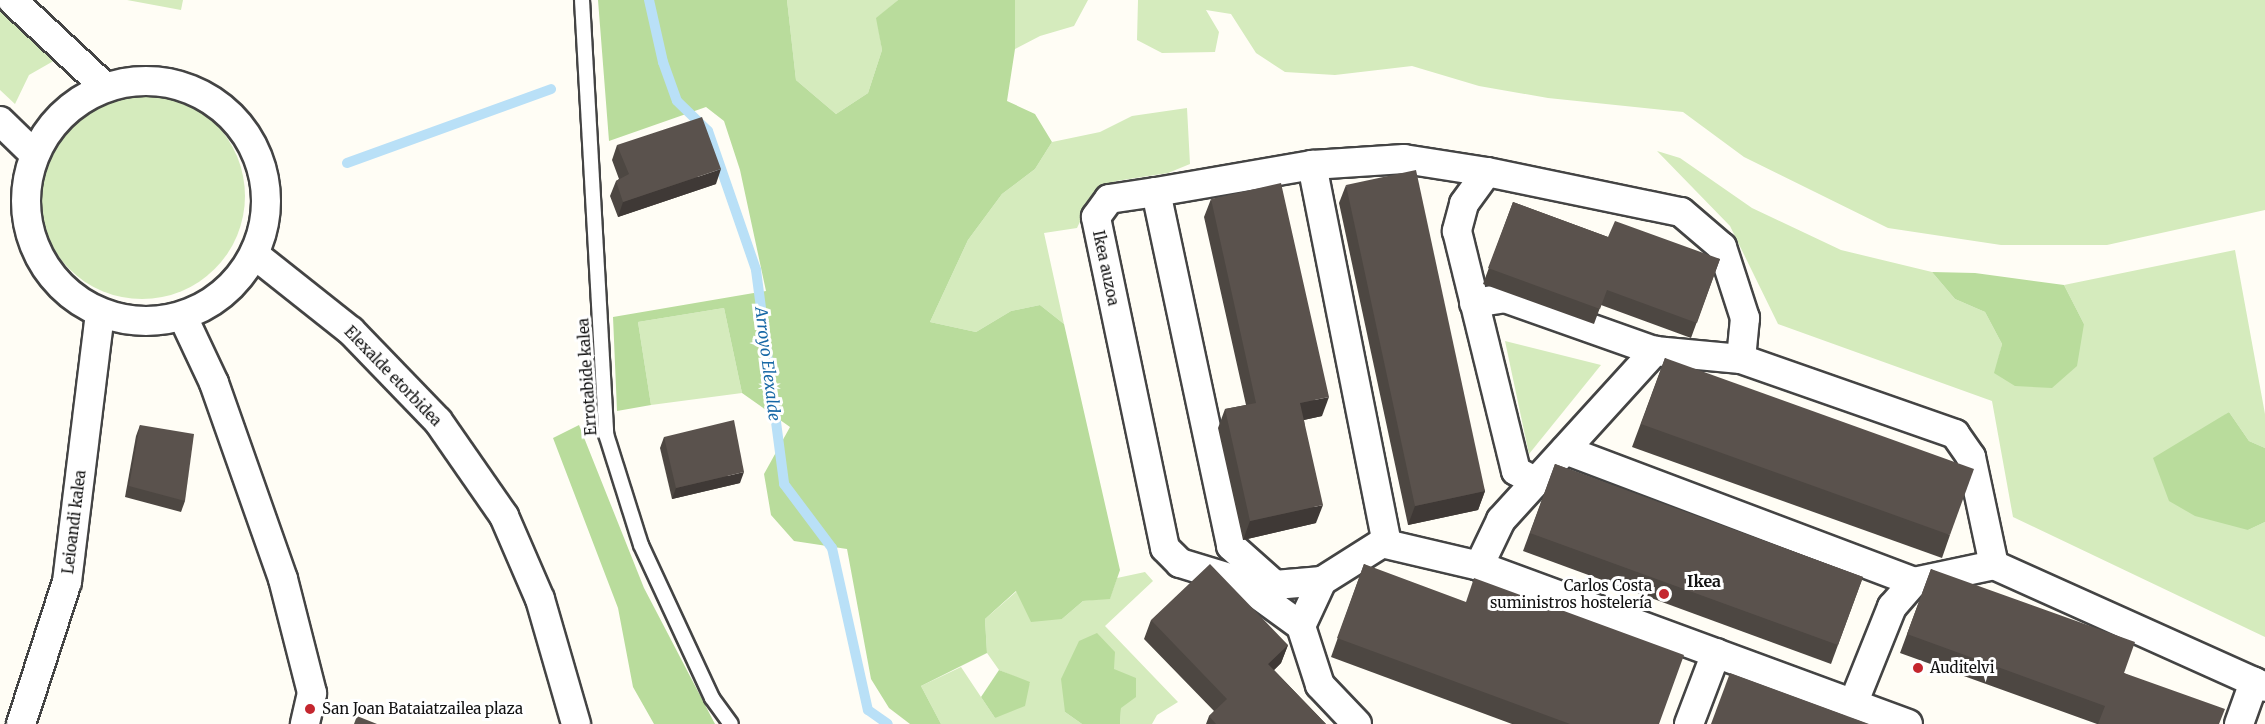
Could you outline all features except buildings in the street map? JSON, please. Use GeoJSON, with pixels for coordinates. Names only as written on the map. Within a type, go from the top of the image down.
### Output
{"type":"FeatureCollection","features":[{"type":"Feature","properties":{"kind":"street"},"geometry":{"type":"LineString","coordinates":[[12,0],[105,87]]}},
{"type":"Feature","properties":{"kind":"street"},"geometry":{"type":"LineString","coordinates":[[145,79],[186,86],[222,105],[249,136],[265,174],[267,216],[255,255],[237,282],[212,303],[183,317],[141,322],[100,313],[68,294],[43,264],[32,238],[25,191],[34,154],[51,126],[75,102],[105,87],[145,79]]}},
{"type":"Feature","properties":{"kind":"street"},"geometry":{"type":"LineString","coordinates":[[0,121],[34,154]]}},
{"type":"Feature","properties":{"kind":"street","name":"Ikea auzoa"},"geometry":{"type":"LineString","coordinates":[[1301,626],[1239,581],[1180,563],[1165,548],[1096,217],[1109,199],[1312,165],[1404,159],[1487,172],[1681,212],[1722,247],[1745,318],[1741,359]]}},
{"type":"Feature","properties":{"kind":"street"},"geometry":{"type":"LineString","coordinates":[[1312,165],[1388,544]]}},
{"type":"Feature","properties":{"kind":"street"},"geometry":{"type":"LineString","coordinates":[[1487,172],[1464,204],[1457,231],[1516,471],[1535,482]]}},
{"type":"Feature","properties":{"kind":"street"},"geometry":{"type":"LineString","coordinates":[[1156,192],[1231,546],[1275,585],[1322,581],[1382,543],[1388,544],[1479,566],[1908,724]]}},
{"type":"Feature","properties":{"kind":"street","name":"Elexalde etorbidea"},"geometry":{"type":"LineString","coordinates":[[255,255],[351,331],[438,422],[504,516],[540,599],[576,724]]}},
{"type":"Feature","properties":{"kind":"street"},"geometry":{"type":"LineString","coordinates":[[1474,303],[1505,298],[1655,351],[1741,359],[1955,435],[1971,457],[1994,565]]}},
{"type":"Feature","properties":{"kind":"street","name":"Leioandi kalea"},"geometry":{"type":"LineString","coordinates":[[21,724],[67,582],[100,313]]}},
{"type":"Feature","properties":{"kind":"street"},"geometry":{"type":"LineString","coordinates":[[183,317],[214,383],[283,579],[312,693],[305,724]]}},
{"type":"Feature","properties":{"kind":"street"},"geometry":{"type":"LineString","coordinates":[[1479,566],[1501,520],[1655,351]]}},
{"type":"Feature","properties":{"kind":"street"},"geometry":{"type":"LineString","coordinates":[[1565,450],[1914,582],[1994,565],[2259,685],[2239,724]]}},
{"type":"Feature","properties":{"kind":"street"},"geometry":{"type":"LineString","coordinates":[[1322,581],[1301,626],[1320,685],[1357,724]]}},
{"type":"Feature","properties":{"kind":"street"},"geometry":{"type":"LineString","coordinates":[[1853,704],[1892,607],[1914,582]]}},
{"type":"Feature","properties":{"kind":"street"},"geometry":{"type":"LineString","coordinates":[[1689,724],[1716,653]]}},
{"type":"Feature","properties":{"kind":"lane","name":"Errotabide kalea"},"geometry":{"type":"LineString","coordinates":[[582,0],[606,434],[640,545],[712,698],[731,724]]}},
{"type":"Feature","properties":{"kind":"green space"},"geometry":{"type":"Polygon","coordinates":[[[0,0],[57,59],[29,75],[15,104],[0,90],[0,0]]]}},
{"type":"Feature","properties":{"kind":"green space"},"geometry":{"type":"Polygon","coordinates":[[[127,0],[183,0],[181,10],[127,0]]]}},
{"type":"Feature","properties":{"kind":"green space"},"geometry":{"type":"Polygon","coordinates":[[[598,0],[787,0],[796,80],[836,114],[868,93],[882,50],[876,18],[898,0],[1015,0],[1015,49],[1007,101],[1035,114],[1052,142],[1035,169],[1002,194],[968,240],[930,322],[976,332],[1011,311],[1040,305],[1064,324],[1120,570],[1110,599],[1083,601],[1062,619],[1031,622],[1016,591],[985,619],[987,653],[921,686],[941,724],[910,724],[889,708],[871,679],[847,549],[794,541],[771,515],[764,474],[790,427],[742,393],[724,308],[638,322],[651,405],[617,411],[613,317],[766,291],[740,170],[724,121],[706,107],[609,141],[598,0]]]}},
{"type":"Feature","properties":{"kind":"green space"},"geometry":{"type":"Polygon","coordinates":[[[787,0],[898,0],[877,18],[882,50],[868,93],[836,114],[796,80],[787,0]]]}},
{"type":"Feature","properties":{"kind":"green space"},"geometry":{"type":"Polygon","coordinates":[[[1015,0],[1088,0],[1074,26],[1040,36],[1015,49],[1015,0]]]}},
{"type":"Feature","properties":{"kind":"green space"},"geometry":{"type":"Polygon","coordinates":[[[1138,0],[2265,0],[2265,210],[2107,245],[2001,245],[1888,228],[1744,157],[1683,112],[1548,98],[1479,86],[1412,66],[1335,75],[1285,72],[1256,53],[1231,14],[1206,10],[1219,32],[1215,52],[1162,53],[1137,40],[1138,0]]]}},
{"type":"Feature","properties":{"kind":"green space"},"geometry":{"type":"Polygon","coordinates":[[[132,93],[152,93],[172,97],[191,105],[215,123],[233,147],[241,166],[245,196],[241,226],[233,245],[215,269],[191,287],[172,295],[152,299],[132,299],[112,295],[93,287],[77,276],[62,261],[51,245],[43,226],[39,206],[39,186],[43,166],[51,147],[62,131],[77,116],[93,105],[112,97],[132,93]]]}},
{"type":"Feature","properties":{"kind":"green space"},"geometry":{"type":"Polygon","coordinates":[[[1187,108],[1190,164],[1168,173],[1116,181],[1093,194],[1077,228],[1044,233],[1064,324],[1040,305],[1011,311],[976,332],[930,322],[968,240],[1002,194],[1035,169],[1052,142],[1100,132],[1132,116],[1187,108]]]}},
{"type":"Feature","properties":{"kind":"green space"},"geometry":{"type":"Polygon","coordinates":[[[1657,151],[1680,158],[1752,208],[1841,250],[1932,272],[1955,299],[1985,312],[2002,344],[1995,373],[2084,324],[2064,285],[2235,250],[2265,414],[2265,448],[2249,441],[2229,412],[2199,433],[2248,530],[2265,522],[2265,637],[2013,517],[1992,401],[1778,324],[1730,226],[1657,151]]]}},
{"type":"Feature","properties":{"kind":"green space"},"geometry":{"type":"Polygon","coordinates":[[[1932,272],[1975,273],[2064,285],[2084,324],[2077,366],[2052,388],[2015,386],[1994,373],[2002,344],[1985,312],[1955,299],[1932,272]]]}},
{"type":"Feature","properties":{"kind":"green space"},"geometry":{"type":"Polygon","coordinates":[[[724,308],[742,393],[651,405],[638,322],[724,308]]]}},
{"type":"Feature","properties":{"kind":"green space"},"geometry":{"type":"Polygon","coordinates":[[[1505,341],[1601,365],[1529,454],[1505,341]]]}},
{"type":"Feature","properties":{"kind":"green space"},"geometry":{"type":"Polygon","coordinates":[[[2229,412],[2249,441],[2265,448],[2265,522],[2248,530],[2195,516],[2169,501],[2153,458],[2229,412]]]}},
{"type":"Feature","properties":{"kind":"green space"},"geometry":{"type":"Polygon","coordinates":[[[579,425],[644,588],[715,724],[654,724],[633,687],[618,608],[553,438],[579,425]]]}},
{"type":"Feature","properties":{"kind":"green space"},"geometry":{"type":"Polygon","coordinates":[[[1145,572],[1153,581],[1105,626],[1178,702],[1157,715],[1152,724],[1120,724],[1121,708],[1065,712],[1082,724],[941,724],[921,686],[961,667],[995,718],[1030,683],[999,670],[987,653],[985,619],[1017,591],[1062,619],[1083,601],[1110,598],[1117,578],[1145,572]]]}},
{"type":"Feature","properties":{"kind":"green space"},"geometry":{"type":"Polygon","coordinates":[[[1097,633],[1115,652],[1114,669],[1136,678],[1136,697],[1121,708],[1120,724],[1082,724],[1065,712],[1061,679],[1079,641],[1097,633]]]}},
{"type":"Feature","properties":{"kind":"green space"},"geometry":{"type":"Polygon","coordinates":[[[999,670],[1030,682],[1025,706],[995,718],[981,697],[999,670]]]}},
{"type":"Feature","properties":{"kind":"waterway","name":"Arroyo Elexalde"},"geometry":{"type":"LineString","coordinates":[[649,0],[663,62],[677,101],[708,131],[756,270],[784,484],[832,548],[868,710],[888,724]]}},
{"type":"Feature","properties":{"kind":"waterway"},"geometry":{"type":"LineString","coordinates":[[347,163],[551,89]]}},
{"type":"Feature","properties":{"kind":"place","name":"Carlos Costa suministros hostelería"},"geometry":{"type":"Point","coordinates":[1664,594]}},
{"type":"Feature","properties":{"kind":"place","name":"Auditelvi"},"geometry":{"type":"Point","coordinates":[1918,668]}},
{"type":"Feature","properties":{"kind":"place","name":"San Joan Bataiatzailea plaza"},"geometry":{"type":"Point","coordinates":[310,709]}},
{"type":"Feature","properties":{"kind":"district","name":"Ikea"},"geometry":{"type":"Point","coordinates":[1704,581]}}]}
